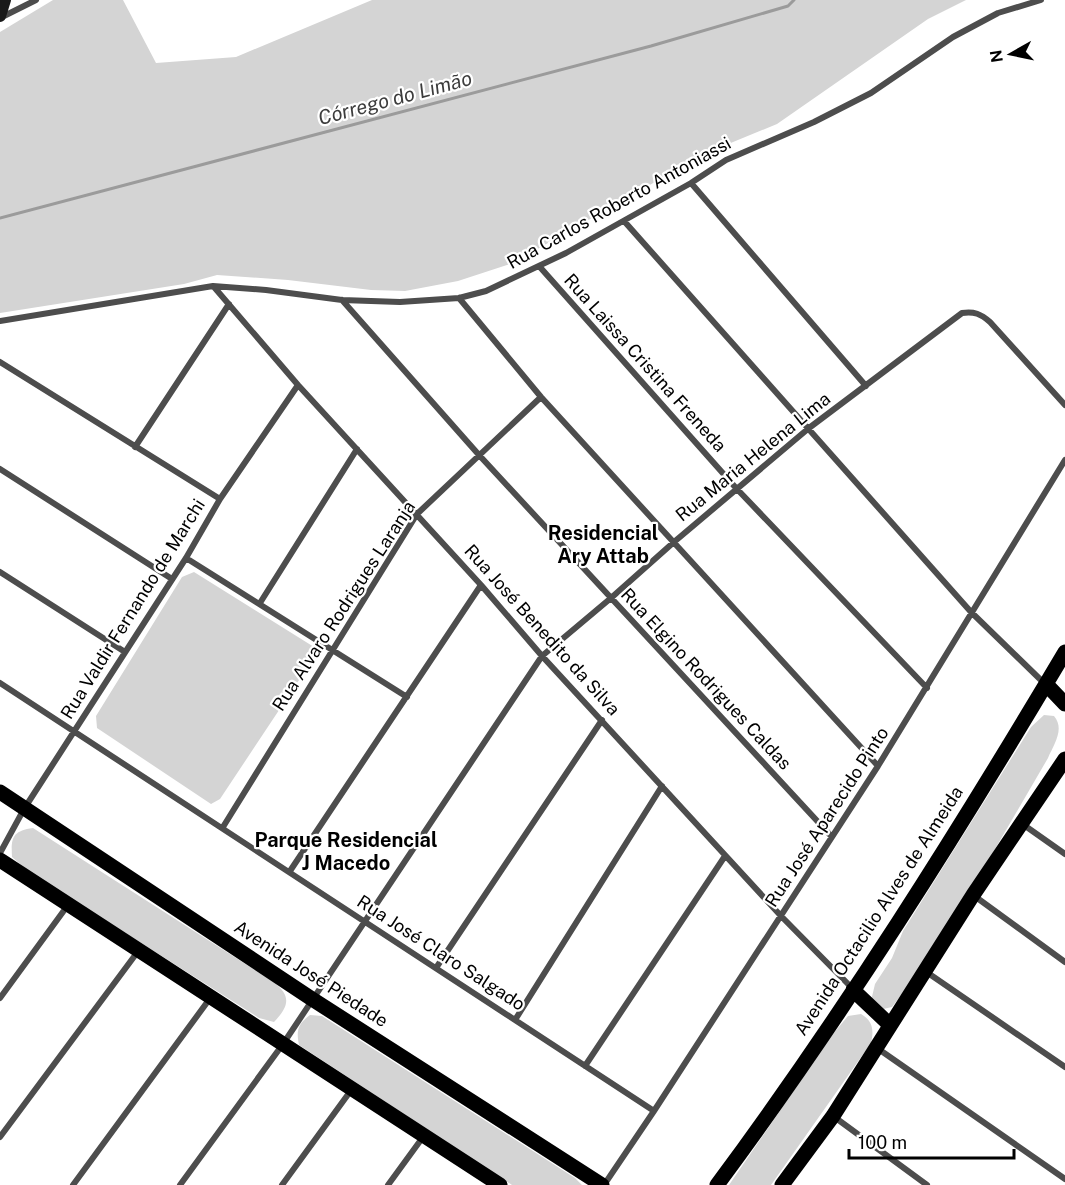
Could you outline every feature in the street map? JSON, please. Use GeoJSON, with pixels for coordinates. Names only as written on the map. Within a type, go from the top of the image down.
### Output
{"type":"FeatureCollection","features":[{"type":"Feature","properties":{"kind":"main road","name":"Avenida Octacilio Alves de Almeida"},"geometry":{"type":"LineString","coordinates":[[717,1185],[853,990],[958,827],[1065,652]]}},
{"type":"Feature","properties":{"kind":"main road"},"geometry":{"type":"LineString","coordinates":[[1046,684],[1065,704]]}},
{"type":"Feature","properties":{"kind":"main road"},"geometry":{"type":"LineString","coordinates":[[782,1185],[832,1116],[973,895],[1065,759]]}},
{"type":"Feature","properties":{"kind":"main road","name":"Avenida José Piedade"},"geometry":{"type":"LineString","coordinates":[[0,792],[312,999],[603,1185]]}},
{"type":"Feature","properties":{"kind":"main road"},"geometry":{"type":"LineString","coordinates":[[0,860],[498,1184]]}},
{"type":"Feature","properties":{"kind":"main road"},"geometry":{"type":"LineString","coordinates":[[853,990],[890,1024]]}},
{"type":"Feature","properties":{"kind":"street"},"geometry":{"type":"LineString","coordinates":[[0,16],[5,0]]}},
{"type":"Feature","properties":{"kind":"street","name":"Rua Carlos Roberto Antoniassi"},"geometry":{"type":"LineString","coordinates":[[0,321],[213,286],[342,300],[400,303],[459,298],[486,291],[566,253],[691,183],[726,160],[814,122],[871,93],[954,37],[998,13],[1041,0]]}},
{"type":"Feature","properties":{"kind":"street"},"geometry":{"type":"LineString","coordinates":[[0,16],[32,1]]}},
{"type":"Feature","properties":{"kind":"street"},"geometry":{"type":"LineString","coordinates":[[691,183],[866,386]]}},
{"type":"Feature","properties":{"kind":"street"},"geometry":{"type":"LineString","coordinates":[[624,221],[971,612],[1046,684]]}},
{"type":"Feature","properties":{"kind":"street","name":"Rua Laissa Cristina Freneda"},"geometry":{"type":"LineString","coordinates":[[539,266],[736,488],[927,688]]}},
{"type":"Feature","properties":{"kind":"street","name":"Rua José Benedito da Silva"},"geometry":{"type":"LineString","coordinates":[[213,286],[542,656],[725,856],[853,990]]}},
{"type":"Feature","properties":{"kind":"street"},"geometry":{"type":"LineString","coordinates":[[459,298],[541,397],[878,766]]}},
{"type":"Feature","properties":{"kind":"street","name":"Rua Elgino Rodrigues Caldas"},"geometry":{"type":"LineString","coordinates":[[342,300],[479,455],[832,837]]}},
{"type":"Feature","properties":{"kind":"street"},"geometry":{"type":"LineString","coordinates":[[135,447],[229,304]]}},
{"type":"Feature","properties":{"kind":"street","name":"Rua Maria Helena Lima"},"geometry":{"type":"LineString","coordinates":[[180,1185],[283,1044],[542,656],[809,428],[962,313],[971,312],[982,315],[990,322],[1065,405]]}},
{"type":"Feature","properties":{"kind":"street"},"geometry":{"type":"LineString","coordinates":[[0,362],[220,499]]}},
{"type":"Feature","properties":{"kind":"street","name":"Rua Valdir Fernando de Marchi"},"geometry":{"type":"LineString","coordinates":[[0,853],[24,808],[186,558],[220,499],[298,384]]}},
{"type":"Feature","properties":{"kind":"street","name":"Rua Alvaro Rodrigues Laranja"},"geometry":{"type":"LineString","coordinates":[[223,827],[417,514],[541,397]]}},
{"type":"Feature","properties":{"kind":"street"},"geometry":{"type":"LineString","coordinates":[[260,603],[357,449]]}},
{"type":"Feature","properties":{"kind":"street","name":"Rua José Aparecido Pinto"},"geometry":{"type":"LineString","coordinates":[[603,1185],[654,1111],[878,766],[1065,460]]}},
{"type":"Feature","properties":{"kind":"street"},"geometry":{"type":"LineString","coordinates":[[0,469],[172,579]]}},
{"type":"Feature","properties":{"kind":"street"},"geometry":{"type":"LineString","coordinates":[[186,558],[406,696]]}},
{"type":"Feature","properties":{"kind":"street"},"geometry":{"type":"LineString","coordinates":[[0,573],[125,652]]}},
{"type":"Feature","properties":{"kind":"street"},"geometry":{"type":"LineString","coordinates":[[290,872],[481,585]]}},
{"type":"Feature","properties":{"kind":"street","name":"Rua José Claro Salgado"},"geometry":{"type":"LineString","coordinates":[[0,683],[654,1111]]}},
{"type":"Feature","properties":{"kind":"street"},"geometry":{"type":"LineString","coordinates":[[436,968],[602,720]]}},
{"type":"Feature","properties":{"kind":"street"},"geometry":{"type":"LineString","coordinates":[[515,1020],[662,786]]}},
{"type":"Feature","properties":{"kind":"street"},"geometry":{"type":"LineString","coordinates":[[1020,823],[1065,854]]}},
{"type":"Feature","properties":{"kind":"street"},"geometry":{"type":"LineString","coordinates":[[585,1066],[725,856]]}},
{"type":"Feature","properties":{"kind":"street"},"geometry":{"type":"LineString","coordinates":[[973,895],[1065,962]]}},
{"type":"Feature","properties":{"kind":"street"},"geometry":{"type":"LineString","coordinates":[[0,998],[68,905]]}},
{"type":"Feature","properties":{"kind":"street"},"geometry":{"type":"LineString","coordinates":[[0,1137],[139,950]]}},
{"type":"Feature","properties":{"kind":"street"},"geometry":{"type":"LineString","coordinates":[[925,970],[1065,1067]]}},
{"type":"Feature","properties":{"kind":"street"},"geometry":{"type":"LineString","coordinates":[[73,1185],[211,997]]}},
{"type":"Feature","properties":{"kind":"street"},"geometry":{"type":"LineString","coordinates":[[877,1048],[1065,1179]]}},
{"type":"Feature","properties":{"kind":"street"},"geometry":{"type":"LineString","coordinates":[[282,1185],[352,1089]]}},
{"type":"Feature","properties":{"kind":"street"},"geometry":{"type":"LineString","coordinates":[[832,1116],[927,1185]]}},
{"type":"Feature","properties":{"kind":"street"},"geometry":{"type":"LineString","coordinates":[[388,1185],[424,1136]]}},
{"type":"Feature","properties":{"kind":"shaded area"},"geometry":{"type":"Polygon","coordinates":[[[53,0],[123,0],[156,63],[236,57],[372,0],[966,0],[928,19],[777,124],[704,154],[513,263],[458,281],[405,291],[371,290],[288,280],[217,275],[184,284],[0,313],[0,32],[53,0]]]}},
{"type":"Feature","properties":{"kind":"shaded area"},"geometry":{"type":"Polygon","coordinates":[[[194,572],[314,647],[315,656],[220,799],[211,804],[97,728],[96,716],[182,577],[194,572]]]}},
{"type":"Feature","properties":{"kind":"shaded area"},"geometry":{"type":"Polygon","coordinates":[[[1044,715],[1054,716],[1059,726],[1048,758],[960,909],[892,1007],[879,1010],[871,1001],[875,984],[892,958],[903,931],[1031,727],[1044,715]]]}},
{"type":"Feature","properties":{"kind":"shaded area"},"geometry":{"type":"Polygon","coordinates":[[[33,828],[275,983],[286,998],[285,1007],[279,1017],[274,1022],[259,1018],[28,871],[12,857],[12,845],[17,833],[33,828]]]}},
{"type":"Feature","properties":{"kind":"shaded area"},"geometry":{"type":"Polygon","coordinates":[[[861,1014],[872,1026],[871,1043],[771,1185],[729,1185],[832,1035],[848,1016],[861,1014]]]}},
{"type":"Feature","properties":{"kind":"shaded area"},"geometry":{"type":"Polygon","coordinates":[[[310,1015],[322,1016],[575,1178],[582,1185],[512,1185],[299,1045],[299,1028],[310,1015]]]}},
{"type":"Feature","properties":{"kind":"waterway","name":"Córrego do Limão"},"geometry":{"type":"LineString","coordinates":[[0,218],[651,46],[788,6],[794,0]]}},
{"type":"Feature","properties":{"kind":"district","name":"Residencial Ary Attab"},"geometry":{"type":"Point","coordinates":[603,544]}},
{"type":"Feature","properties":{"kind":"district","name":"Parque Residencial J Macedo"},"geometry":{"type":"Point","coordinates":[346,852]}}]}
